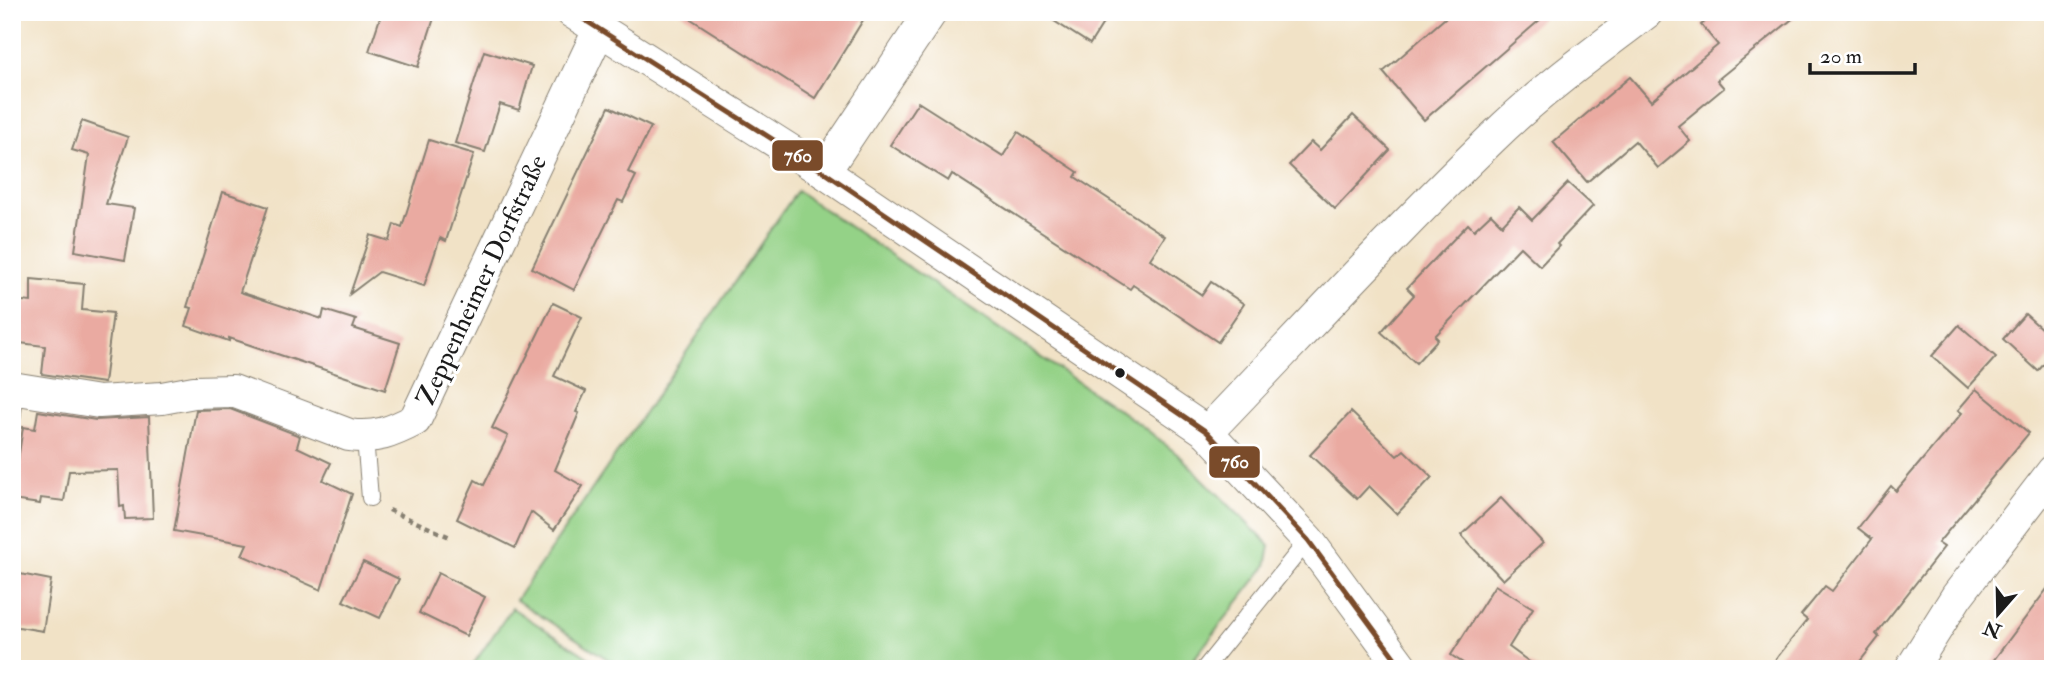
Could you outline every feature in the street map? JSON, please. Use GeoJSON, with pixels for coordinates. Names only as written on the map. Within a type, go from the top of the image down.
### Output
{"type":"FeatureCollection","features":[{"type":"Feature","properties":{"kind":"street"},"geometry":{"type":"LineString","coordinates":[[572,12],[824,172],[1207,432],[1308,540],[1403,669]]}},
{"type":"Feature","properties":{"kind":"street"},"geometry":{"type":"LineString","coordinates":[[824,172],[931,12]]}},
{"type":"Feature","properties":{"kind":"street"},"geometry":{"type":"LineString","coordinates":[[1207,432],[1405,226],[1506,126],[1647,12]]}},
{"type":"Feature","properties":{"kind":"street","name":"Zeppenheimer Dorfstraße"},"geometry":{"type":"LineString","coordinates":[[365,438],[391,432],[415,419],[599,30]]}},
{"type":"Feature","properties":{"kind":"street"},"geometry":{"type":"LineString","coordinates":[[14,389],[99,402],[162,398],[194,392],[233,391],[349,435],[365,438]]}},
{"type":"Feature","properties":{"kind":"street"},"geometry":{"type":"LineString","coordinates":[[1911,669],[1956,596],[2053,471]]}},
{"type":"Feature","properties":{"kind":"lane"},"geometry":{"type":"LineString","coordinates":[[12,420],[14,389]]}},
{"type":"Feature","properties":{"kind":"lane"},"geometry":{"type":"LineString","coordinates":[[365,438],[370,498]]}},
{"type":"Feature","properties":{"kind":"lane"},"geometry":{"type":"LineString","coordinates":[[1204,669],[1308,540]]}},
{"type":"Feature","properties":{"kind":"path"},"geometry":{"type":"LineString","coordinates":[[370,498],[377,504],[452,538]]}},
{"type":"Feature","properties":{"kind":"green space"},"geometry":{"type":"Polygon","coordinates":[[[797,191],[1141,425],[1182,458],[1270,546],[1266,566],[1186,669],[623,669],[516,600],[797,191]]]}},
{"type":"Feature","properties":{"kind":"green space"},"geometry":{"type":"Polygon","coordinates":[[[512,608],[606,669],[470,669],[512,608]]]}},
{"type":"Feature","properties":{"kind":"building"},"geometry":{"type":"Polygon","coordinates":[[[382,12],[436,12],[418,67],[369,51],[382,12]]]}},
{"type":"Feature","properties":{"kind":"building"},"geometry":{"type":"Polygon","coordinates":[[[680,12],[868,12],[815,98],[680,12]]]}},
{"type":"Feature","properties":{"kind":"building"},"geometry":{"type":"Polygon","coordinates":[[[1040,12],[1110,12],[1090,44],[1040,12]]]}},
{"type":"Feature","properties":{"kind":"building"},"geometry":{"type":"Polygon","coordinates":[[[1452,12],[1549,12],[1424,120],[1383,72],[1452,12]]]}},
{"type":"Feature","properties":{"kind":"building"},"geometry":{"type":"Polygon","coordinates":[[[1717,12],[1801,12],[1717,80],[1724,88],[1678,126],[1690,141],[1658,168],[1635,141],[1587,182],[1553,142],[1630,77],[1651,101],[1718,45],[1701,25],[1717,12]]]}},
{"type":"Feature","properties":{"kind":"building"},"geometry":{"type":"Polygon","coordinates":[[[484,51],[532,66],[519,110],[500,104],[485,152],[455,143],[484,51]]]}},
{"type":"Feature","properties":{"kind":"building"},"geometry":{"type":"Polygon","coordinates":[[[918,102],[1003,156],[1018,132],[1078,172],[1075,177],[1165,236],[1150,259],[1202,295],[1211,282],[1244,304],[1218,342],[1133,285],[1130,289],[952,174],[948,181],[890,145],[918,102]]]}},
{"type":"Feature","properties":{"kind":"building"},"geometry":{"type":"Polygon","coordinates":[[[609,107],[651,127],[628,172],[636,176],[623,202],[618,200],[574,290],[532,268],[609,107]]]}},
{"type":"Feature","properties":{"kind":"building"},"geometry":{"type":"Polygon","coordinates":[[[1353,115],[1390,150],[1335,209],[1289,165],[1311,142],[1320,150],[1353,115]]]}},
{"type":"Feature","properties":{"kind":"building"},"geometry":{"type":"Polygon","coordinates":[[[82,121],[128,137],[106,204],[134,208],[125,260],[75,251],[89,155],[72,150],[82,121]]]}},
{"type":"Feature","properties":{"kind":"building"},"geometry":{"type":"Polygon","coordinates":[[[429,140],[474,154],[446,241],[440,238],[424,286],[379,272],[350,294],[370,235],[389,241],[394,224],[402,227],[429,140]]]}},
{"type":"Feature","properties":{"kind":"building"},"geometry":{"type":"Polygon","coordinates":[[[1568,183],[1593,206],[1540,266],[1520,247],[1435,336],[1438,339],[1416,363],[1381,332],[1414,295],[1407,288],[1468,224],[1474,230],[1491,214],[1502,225],[1519,207],[1532,220],[1568,183]]]}},
{"type":"Feature","properties":{"kind":"building"},"geometry":{"type":"Polygon","coordinates":[[[223,192],[268,207],[240,292],[322,319],[324,310],[356,320],[353,328],[400,343],[385,390],[186,326],[192,308],[187,307],[223,192]]]}},
{"type":"Feature","properties":{"kind":"building"},"geometry":{"type":"Polygon","coordinates":[[[31,279],[84,284],[82,310],[113,313],[104,383],[42,374],[45,346],[12,342],[12,300],[31,302],[31,279]]]}},
{"type":"Feature","properties":{"kind":"building"},"geometry":{"type":"Polygon","coordinates":[[[553,303],[582,317],[554,376],[586,391],[555,470],[583,486],[554,530],[531,512],[515,548],[457,519],[475,480],[484,485],[508,436],[492,428],[553,303]]]}},
{"type":"Feature","properties":{"kind":"building"},"geometry":{"type":"Polygon","coordinates":[[[2025,314],[2053,339],[2053,354],[2038,371],[2003,339],[2025,314]]]}},
{"type":"Feature","properties":{"kind":"building"},"geometry":{"type":"Polygon","coordinates":[[[1959,325],[1996,357],[1968,388],[1932,356],[1959,325]]]}},
{"type":"Feature","properties":{"kind":"building"},"geometry":{"type":"Polygon","coordinates":[[[1976,389],[2029,433],[1938,543],[1944,547],[1876,634],[1879,637],[1854,669],[1768,669],[1807,620],[1801,615],[1825,586],[1832,591],[1872,539],[1858,528],[1891,486],[1896,491],[1962,413],[1958,410],[1976,389]]]}},
{"type":"Feature","properties":{"kind":"building"},"geometry":{"type":"Polygon","coordinates":[[[230,409],[300,436],[297,447],[331,463],[323,480],[352,494],[321,590],[242,555],[247,544],[174,531],[196,410],[230,409]]]}},
{"type":"Feature","properties":{"kind":"building"},"geometry":{"type":"Polygon","coordinates":[[[38,411],[96,420],[149,417],[153,518],[125,519],[124,506],[120,507],[118,470],[69,471],[64,501],[41,498],[40,504],[12,500],[23,427],[35,429],[38,411]]]}},
{"type":"Feature","properties":{"kind":"building"},"geometry":{"type":"Polygon","coordinates":[[[1351,412],[1397,456],[1404,450],[1432,477],[1397,514],[1369,486],[1357,499],[1310,455],[1351,412]]]}},
{"type":"Feature","properties":{"kind":"building"},"geometry":{"type":"Polygon","coordinates":[[[1501,498],[1543,543],[1503,580],[1461,535],[1501,498]]]}},
{"type":"Feature","properties":{"kind":"building"},"geometry":{"type":"Polygon","coordinates":[[[363,562],[399,579],[380,618],[343,601],[363,562]]]}},
{"type":"Feature","properties":{"kind":"building"},"geometry":{"type":"Polygon","coordinates":[[[438,573],[485,597],[466,636],[419,613],[438,573]]]}},
{"type":"Feature","properties":{"kind":"building"},"geometry":{"type":"Polygon","coordinates":[[[20,574],[51,580],[43,631],[12,626],[12,584],[18,585],[20,574]]]}},
{"type":"Feature","properties":{"kind":"building"},"geometry":{"type":"Polygon","coordinates":[[[2053,581],[2053,669],[1987,669],[2053,581]]]}},
{"type":"Feature","properties":{"kind":"building"},"geometry":{"type":"Polygon","coordinates":[[[1495,585],[1533,608],[1509,647],[1539,669],[1472,669],[1451,655],[1495,585]]]}},
{"type":"Feature","properties":{"kind":"transit line","name":"760"},"geometry":{"type":"LineString","coordinates":[[572,12],[824,172],[1207,432],[1308,540],[1403,669]]}}]}
